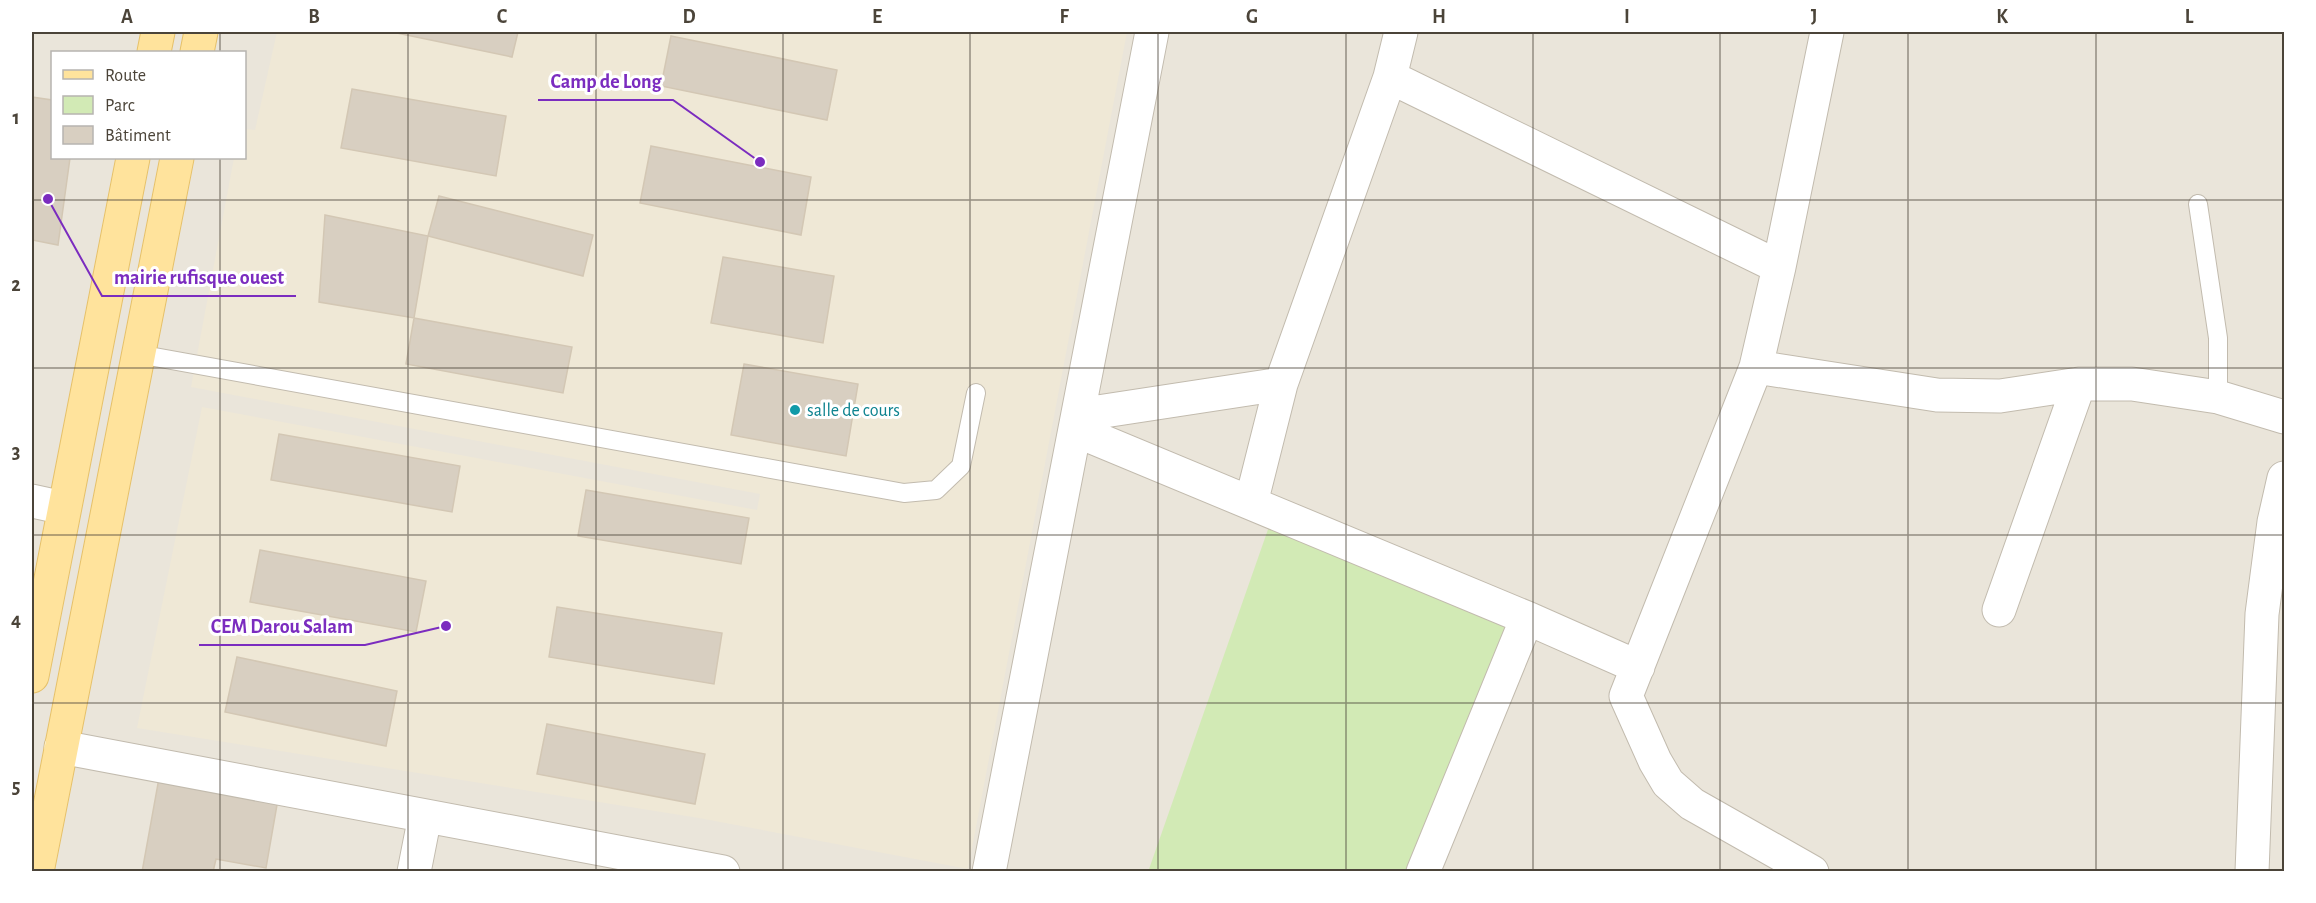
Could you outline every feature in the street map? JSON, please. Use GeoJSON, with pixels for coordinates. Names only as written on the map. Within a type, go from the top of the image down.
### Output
{"type":"FeatureCollection","features":[{"type":"Feature","properties":{"kind":"main road"},"geometry":{"type":"LineString","coordinates":[[154,51],[158,32]]}},
{"type":"Feature","properties":{"kind":"main road"},"geometry":{"type":"LineString","coordinates":[[197,51],[201,32]]}},
{"type":"Feature","properties":{"kind":"main road"},"geometry":{"type":"LineString","coordinates":[[32,676],[133,159]]}},
{"type":"Feature","properties":{"kind":"main road"},"geometry":{"type":"LineString","coordinates":[[37,872],[177,159]]}},
{"type":"Feature","properties":{"kind":"street"},"geometry":{"type":"LineString","coordinates":[[989,872],[1152,32]]}},
{"type":"Feature","properties":{"kind":"street"},"geometry":{"type":"LineString","coordinates":[[1251,503],[1281,384],[1390,77],[1401,32]]}},
{"type":"Feature","properties":{"kind":"street"},"geometry":{"type":"LineString","coordinates":[[1812,872],[1692,804],[1668,783],[1655,761],[1626,696],[1756,367],[1827,32]]}},
{"type":"Feature","properties":{"kind":"street"},"geometry":{"type":"LineString","coordinates":[[1390,77],[1779,267]]}},
{"type":"Feature","properties":{"kind":"street"},"geometry":{"type":"LineString","coordinates":[[1756,367],[1937,395],[2000,396],[2079,384],[2132,384],[2218,398],[2284,417]]}},
{"type":"Feature","properties":{"kind":"street"},"geometry":{"type":"LineString","coordinates":[[1077,423],[1281,384]]}},
{"type":"Feature","properties":{"kind":"street"},"geometry":{"type":"LineString","coordinates":[[1999,610],[2079,384]]}},
{"type":"Feature","properties":{"kind":"street"},"geometry":{"type":"LineString","coordinates":[[1077,423],[1251,503],[1527,618],[1638,667]]}},
{"type":"Feature","properties":{"kind":"street"},"geometry":{"type":"LineString","coordinates":[[2252,872],[2273,618],[2274,522],[2284,478]]}},
{"type":"Feature","properties":{"kind":"street"},"geometry":{"type":"LineString","coordinates":[[32,501],[64,508]]}},
{"type":"Feature","properties":{"kind":"street"},"geometry":{"type":"LineString","coordinates":[[1423,872],[1527,618]]}},
{"type":"Feature","properties":{"kind":"street"},"geometry":{"type":"LineString","coordinates":[[62,747],[723,872]]}},
{"type":"Feature","properties":{"kind":"street"},"geometry":{"type":"LineString","coordinates":[[414,872],[425,816]]}},
{"type":"Feature","properties":{"kind":"lane"},"geometry":{"type":"LineString","coordinates":[[2198,204],[2218,338],[2218,398]]}},
{"type":"Feature","properties":{"kind":"lane"},"geometry":{"type":"LineString","coordinates":[[138,354],[904,493],[936,490],[962,466],[976,393]]}},
{"type":"Feature","properties":{"kind":"shaded area"},"geometry":{"type":"Polygon","coordinates":[[[32,32],[2284,32],[2284,871],[32,871],[32,32]]]}},
{"type":"Feature","properties":{"kind":"shaded area"},"geometry":{"type":"Polygon","coordinates":[[[277,32],[1127,32],[968,869],[699,818],[137,728],[202,407],[757,510],[760,494],[191,387],[234,159],[246,159],[246,129],[255,130],[277,32]]]}},
{"type":"Feature","properties":{"kind":"green space"},"geometry":{"type":"Polygon","coordinates":[[[1272,518],[1525,622],[1427,871],[1148,872],[1272,518]]]}},
{"type":"Feature","properties":{"kind":"building"},"geometry":{"type":"Polygon","coordinates":[[[392,32],[518,32],[512,57],[392,32]]]}},
{"type":"Feature","properties":{"kind":"building"},"geometry":{"type":"Polygon","coordinates":[[[671,36],[837,70],[827,120],[661,86],[671,36]]]}},
{"type":"Feature","properties":{"kind":"building"},"geometry":{"type":"Polygon","coordinates":[[[352,89],[506,116],[496,176],[341,148],[352,89]]]}},
{"type":"Feature","properties":{"kind":"building"},"geometry":{"type":"Polygon","coordinates":[[[32,97],[51,100],[51,159],[70,159],[58,245],[32,240],[32,97]]]}},
{"type":"Feature","properties":{"kind":"building"},"geometry":{"type":"Polygon","coordinates":[[[651,146],[811,177],[801,235],[640,203],[651,146]]]}},
{"type":"Feature","properties":{"kind":"building"},"geometry":{"type":"Polygon","coordinates":[[[439,196],[593,235],[583,276],[428,236],[439,196]]]}},
{"type":"Feature","properties":{"kind":"building"},"geometry":{"type":"Polygon","coordinates":[[[325,215],[428,236],[414,318],[319,302],[325,215]]]}},
{"type":"Feature","properties":{"kind":"building"},"geometry":{"type":"Polygon","coordinates":[[[723,257],[834,276],[823,343],[711,323],[723,257]]]}},
{"type":"Feature","properties":{"kind":"building"},"geometry":{"type":"Polygon","coordinates":[[[414,318],[572,347],[563,393],[406,364],[414,318]]]}},
{"type":"Feature","properties":{"kind":"building","name":"salle de cours"},"geometry":{"type":"Polygon","coordinates":[[[744,364],[858,384],[846,456],[731,435],[744,364]]]}},
{"type":"Feature","properties":{"kind":"building"},"geometry":{"type":"Polygon","coordinates":[[[279,434],[460,466],[452,512],[271,480],[279,434]]]}},
{"type":"Feature","properties":{"kind":"building"},"geometry":{"type":"Polygon","coordinates":[[[586,490],[749,518],[741,564],[578,536],[586,490]]]}},
{"type":"Feature","properties":{"kind":"building"},"geometry":{"type":"Polygon","coordinates":[[[260,550],[426,581],[416,632],[250,602],[260,550]]]}},
{"type":"Feature","properties":{"kind":"building"},"geometry":{"type":"Polygon","coordinates":[[[557,607],[722,633],[714,684],[549,657],[557,607]]]}},
{"type":"Feature","properties":{"kind":"building"},"geometry":{"type":"Polygon","coordinates":[[[237,657],[397,691],[386,746],[225,712],[237,657]]]}},
{"type":"Feature","properties":{"kind":"building"},"geometry":{"type":"Polygon","coordinates":[[[547,724],[705,754],[695,804],[537,774],[547,724]]]}},
{"type":"Feature","properties":{"kind":"building"},"geometry":{"type":"Polygon","coordinates":[[[159,778],[278,799],[266,868],[216,859],[213,872],[142,872],[159,778]]]}},
{"type":"Feature","properties":{"kind":"place","name":"Camp de Long"},"geometry":{"type":"Point","coordinates":[760,162]}},
{"type":"Feature","properties":{"kind":"place","name":"mairie rufisque ouest"},"geometry":{"type":"Point","coordinates":[48,199]}},
{"type":"Feature","properties":{"kind":"place","name":"salle de cours"},"geometry":{"type":"Point","coordinates":[795,410]}},
{"type":"Feature","properties":{"kind":"place","name":"CEM Darou Salam"},"geometry":{"type":"Point","coordinates":[446,626]}}]}
